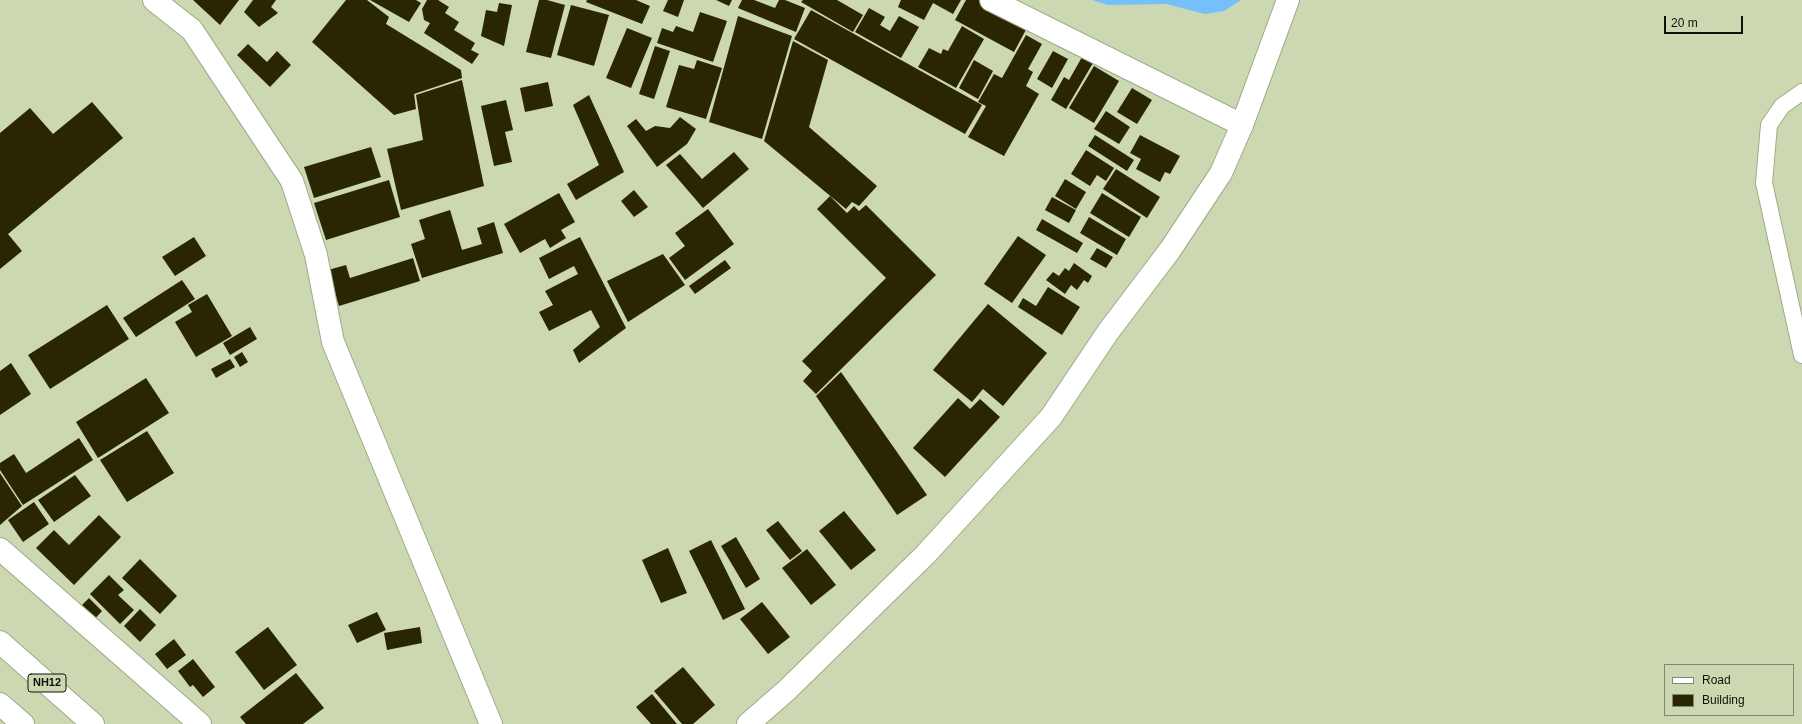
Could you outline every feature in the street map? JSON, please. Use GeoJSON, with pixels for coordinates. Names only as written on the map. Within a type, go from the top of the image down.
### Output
{"type":"FeatureCollection","features":[{"type":"Feature","properties":{"kind":"main road"},"geometry":{"type":"LineString","coordinates":[[154,0],[192,30],[292,181],[316,255],[333,342],[491,724]]}},
{"type":"Feature","properties":{"kind":"main road"},"geometry":{"type":"LineString","coordinates":[[991,0],[1242,125]]}},
{"type":"Feature","properties":{"kind":"main road"},"geometry":{"type":"LineString","coordinates":[[748,724],[787,690],[926,554],[1052,417],[1108,332],[1170,250],[1217,179],[1242,125],[1288,0]]}},
{"type":"Feature","properties":{"kind":"main road"},"geometry":{"type":"LineString","coordinates":[[0,549],[200,724]]}},
{"type":"Feature","properties":{"kind":"main road","name":"NH12"},"geometry":{"type":"LineString","coordinates":[[0,642],[93,724]]}},
{"type":"Feature","properties":{"kind":"main road"},"geometry":{"type":"LineString","coordinates":[[0,704],[23,724]]}},
{"type":"Feature","properties":{"kind":"lane"},"geometry":{"type":"LineString","coordinates":[[1802,92],[1782,106],[1769,125],[1764,183],[1802,355]]}},
{"type":"Feature","properties":{"kind":"water"},"geometry":{"type":"Polygon","coordinates":[[[1092,0],[1241,0],[1224,11],[1205,14],[1166,4],[1108,5],[1092,0]]]}},
{"type":"Feature","properties":{"kind":"building"},"geometry":{"type":"Polygon","coordinates":[[[193,0],[239,0],[220,25],[193,0]]]}},
{"type":"Feature","properties":{"kind":"building"},"geometry":{"type":"Polygon","coordinates":[[[253,0],[276,0],[271,7],[278,13],[259,27],[244,12],[253,0]]]}},
{"type":"Feature","properties":{"kind":"building"},"geometry":{"type":"Polygon","coordinates":[[[346,0],[367,0],[389,17],[386,24],[461,70],[462,78],[414,94],[416,109],[394,115],[312,42],[346,0]]]}},
{"type":"Feature","properties":{"kind":"building"},"geometry":{"type":"Polygon","coordinates":[[[370,0],[416,0],[421,3],[409,22],[370,0]]]}},
{"type":"Feature","properties":{"kind":"building"},"geometry":{"type":"Polygon","coordinates":[[[427,0],[438,0],[449,7],[445,13],[459,22],[454,30],[475,43],[471,50],[479,54],[472,64],[424,33],[430,23],[424,20],[422,9],[427,0]]]}},
{"type":"Feature","properties":{"kind":"building"},"geometry":{"type":"Polygon","coordinates":[[[539,0],[547,0],[565,5],[551,58],[526,52],[539,0]]]}},
{"type":"Feature","properties":{"kind":"building"},"geometry":{"type":"Polygon","coordinates":[[[587,0],[636,0],[650,6],[642,24],[586,2],[587,0]]]}},
{"type":"Feature","properties":{"kind":"building"},"geometry":{"type":"Polygon","coordinates":[[[668,0],[684,0],[678,17],[663,11],[668,0]]]}},
{"type":"Feature","properties":{"kind":"building"},"geometry":{"type":"Polygon","coordinates":[[[716,0],[732,0],[729,6],[716,0]]]}},
{"type":"Feature","properties":{"kind":"building"},"geometry":{"type":"Polygon","coordinates":[[[742,0],[754,0],[775,8],[779,0],[785,0],[805,8],[796,32],[738,8],[742,0]]]}},
{"type":"Feature","properties":{"kind":"building"},"geometry":{"type":"Polygon","coordinates":[[[803,0],[837,0],[863,15],[853,32],[801,2],[803,0]]]}},
{"type":"Feature","properties":{"kind":"building"},"geometry":{"type":"Polygon","coordinates":[[[901,0],[961,0],[953,14],[933,3],[924,20],[898,7],[901,0]]]}},
{"type":"Feature","properties":{"kind":"building"},"geometry":{"type":"Polygon","coordinates":[[[966,0],[980,0],[1028,26],[1014,52],[955,20],[966,0]]]}},
{"type":"Feature","properties":{"kind":"building"},"geometry":{"type":"Polygon","coordinates":[[[499,3],[512,5],[504,46],[481,36],[486,10],[497,12],[499,3]]]}},
{"type":"Feature","properties":{"kind":"building"},"geometry":{"type":"Polygon","coordinates":[[[571,5],[609,15],[594,66],[557,55],[571,5]]]}},
{"type":"Feature","properties":{"kind":"building"},"geometry":{"type":"Polygon","coordinates":[[[869,8],[885,17],[880,25],[890,31],[899,16],[919,27],[901,58],[855,32],[869,8]]]}},
{"type":"Feature","properties":{"kind":"building"},"geometry":{"type":"Polygon","coordinates":[[[811,10],[982,105],[965,134],[794,39],[811,10]]]}},
{"type":"Feature","properties":{"kind":"building"},"geometry":{"type":"Polygon","coordinates":[[[700,12],[727,21],[713,62],[657,43],[662,28],[673,32],[676,26],[693,32],[700,12]]]}},
{"type":"Feature","properties":{"kind":"building"},"geometry":{"type":"Polygon","coordinates":[[[738,16],[792,36],[762,139],[709,122],[738,16]]]}},
{"type":"Feature","properties":{"kind":"building"},"geometry":{"type":"Polygon","coordinates":[[[962,26],[984,39],[956,88],[918,67],[929,48],[941,54],[943,49],[948,51],[962,26]]]}},
{"type":"Feature","properties":{"kind":"building"},"geometry":{"type":"Polygon","coordinates":[[[627,28],[652,38],[631,88],[606,78],[627,28]]]}},
{"type":"Feature","properties":{"kind":"building"},"geometry":{"type":"Polygon","coordinates":[[[1026,35],[1042,44],[1028,69],[1033,72],[1026,86],[1039,94],[1004,156],[968,137],[986,106],[978,102],[994,74],[1002,78],[1026,35]]]}},
{"type":"Feature","properties":{"kind":"building"},"geometry":{"type":"Polygon","coordinates":[[[793,41],[828,60],[809,127],[877,186],[859,206],[852,202],[846,209],[764,141],[793,41]]]}},
{"type":"Feature","properties":{"kind":"building"},"geometry":{"type":"Polygon","coordinates":[[[248,44],[267,62],[277,51],[291,65],[270,87],[237,55],[248,44]]]}},
{"type":"Feature","properties":{"kind":"building"},"geometry":{"type":"Polygon","coordinates":[[[655,46],[670,51],[654,99],[639,94],[655,46]]]}},
{"type":"Feature","properties":{"kind":"building"},"geometry":{"type":"Polygon","coordinates":[[[1053,51],[1068,59],[1052,88],[1037,79],[1053,51]]]}},
{"type":"Feature","properties":{"kind":"building"},"geometry":{"type":"Polygon","coordinates":[[[1082,57],[1093,63],[1066,109],[1051,100],[1064,77],[1069,80],[1082,57]]]}},
{"type":"Feature","properties":{"kind":"building"},"geometry":{"type":"Polygon","coordinates":[[[697,60],[722,68],[706,119],[666,107],[679,65],[694,69],[697,60]]]}},
{"type":"Feature","properties":{"kind":"building"},"geometry":{"type":"Polygon","coordinates":[[[974,60],[993,71],[978,99],[959,88],[974,60]]]}},
{"type":"Feature","properties":{"kind":"building"},"geometry":{"type":"Polygon","coordinates":[[[1094,66],[1119,81],[1094,123],[1069,108],[1094,66]]]}},
{"type":"Feature","properties":{"kind":"building"},"geometry":{"type":"Polygon","coordinates":[[[462,80],[484,186],[401,210],[387,149],[423,140],[416,95],[462,80]]]}},
{"type":"Feature","properties":{"kind":"building"},"geometry":{"type":"Polygon","coordinates":[[[548,82],[553,106],[525,112],[520,88],[548,82]]]}},
{"type":"Feature","properties":{"kind":"building"},"geometry":{"type":"Polygon","coordinates":[[[1132,88],[1152,100],[1137,124],[1117,112],[1132,88]]]}},
{"type":"Feature","properties":{"kind":"building"},"geometry":{"type":"Polygon","coordinates":[[[589,95],[624,172],[576,200],[567,184],[599,165],[573,105],[589,95]]]}},
{"type":"Feature","properties":{"kind":"building"},"geometry":{"type":"Polygon","coordinates":[[[506,100],[513,130],[505,132],[512,162],[494,166],[481,106],[506,100]]]}},
{"type":"Feature","properties":{"kind":"building"},"geometry":{"type":"Polygon","coordinates":[[[92,102],[123,138],[8,234],[22,251],[0,269],[0,133],[30,108],[53,134],[92,102]]]}},
{"type":"Feature","properties":{"kind":"building"},"geometry":{"type":"Polygon","coordinates":[[[1106,111],[1130,127],[1119,144],[1094,129],[1106,111]]]}},
{"type":"Feature","properties":{"kind":"building"},"geometry":{"type":"Polygon","coordinates":[[[680,117],[696,129],[687,144],[657,167],[627,126],[636,119],[646,131],[655,126],[670,128],[680,117]]]}},
{"type":"Feature","properties":{"kind":"building"},"geometry":{"type":"Polygon","coordinates":[[[1095,135],[1134,160],[1127,171],[1088,146],[1095,135]]]}},
{"type":"Feature","properties":{"kind":"building"},"geometry":{"type":"Polygon","coordinates":[[[1140,135],[1180,156],[1170,174],[1165,172],[1160,182],[1136,169],[1141,159],[1130,153],[1140,135]]]}},
{"type":"Feature","properties":{"kind":"building"},"geometry":{"type":"Polygon","coordinates":[[[371,147],[381,177],[314,198],[304,167],[371,147]]]}},
{"type":"Feature","properties":{"kind":"building"},"geometry":{"type":"Polygon","coordinates":[[[1086,150],[1114,168],[1106,181],[1097,175],[1090,186],[1071,174],[1086,150]]]}},
{"type":"Feature","properties":{"kind":"building"},"geometry":{"type":"Polygon","coordinates":[[[734,152],[749,169],[703,208],[666,165],[680,154],[702,179],[734,152]]]}},
{"type":"Feature","properties":{"kind":"building"},"geometry":{"type":"Polygon","coordinates":[[[1116,169],[1160,197],[1147,218],[1103,189],[1116,169]]]}},
{"type":"Feature","properties":{"kind":"building"},"geometry":{"type":"Polygon","coordinates":[[[1065,179],[1086,192],[1076,209],[1055,196],[1065,179]]]}},
{"type":"Feature","properties":{"kind":"building"},"geometry":{"type":"Polygon","coordinates":[[[389,180],[400,217],[326,240],[314,203],[389,180]]]}},
{"type":"Feature","properties":{"kind":"building"},"geometry":{"type":"Polygon","coordinates":[[[634,190],[648,207],[634,217],[621,201],[634,190]]]}},
{"type":"Feature","properties":{"kind":"building"},"geometry":{"type":"Polygon","coordinates":[[[559,193],[575,222],[561,230],[566,238],[550,248],[545,239],[520,253],[504,224],[559,193]]]}},
{"type":"Feature","properties":{"kind":"building"},"geometry":{"type":"Polygon","coordinates":[[[1102,193],[1141,217],[1129,237],[1090,213],[1102,193]]]}},
{"type":"Feature","properties":{"kind":"building"},"geometry":{"type":"Polygon","coordinates":[[[830,196],[847,213],[854,206],[859,211],[866,205],[936,275],[816,394],[803,381],[812,371],[802,361],[886,278],[817,209],[830,196]]]}},
{"type":"Feature","properties":{"kind":"building"},"geometry":{"type":"Polygon","coordinates":[[[1052,197],[1076,210],[1069,223],[1045,210],[1052,197]]]}},
{"type":"Feature","properties":{"kind":"building"},"geometry":{"type":"Polygon","coordinates":[[[708,209],[734,244],[685,280],[669,258],[685,246],[675,233],[708,209]]]}},
{"type":"Feature","properties":{"kind":"building"},"geometry":{"type":"Polygon","coordinates":[[[450,210],[462,250],[482,244],[477,228],[494,222],[503,253],[422,278],[411,244],[425,239],[419,220],[450,210]]]}},
{"type":"Feature","properties":{"kind":"building"},"geometry":{"type":"Polygon","coordinates":[[[1089,217],[1126,239],[1117,255],[1080,233],[1089,217]]]}},
{"type":"Feature","properties":{"kind":"building"},"geometry":{"type":"Polygon","coordinates":[[[1042,219],[1083,243],[1077,253],[1036,230],[1042,219]]]}},
{"type":"Feature","properties":{"kind":"building"},"geometry":{"type":"Polygon","coordinates":[[[1018,236],[1046,255],[1012,303],[984,284],[1018,236]]]}},
{"type":"Feature","properties":{"kind":"building"},"geometry":{"type":"Polygon","coordinates":[[[194,237],[206,256],[175,276],[162,257],[194,237]]]}},
{"type":"Feature","properties":{"kind":"building"},"geometry":{"type":"Polygon","coordinates":[[[580,237],[626,328],[579,363],[573,350],[600,327],[591,310],[549,331],[539,312],[553,305],[545,291],[578,274],[574,266],[549,279],[539,258],[580,237]]]}},
{"type":"Feature","properties":{"kind":"building"},"geometry":{"type":"Polygon","coordinates":[[[1097,248],[1113,257],[1106,268],[1090,259],[1097,248]]]}},
{"type":"Feature","properties":{"kind":"building"},"geometry":{"type":"Polygon","coordinates":[[[663,254],[685,285],[628,322],[607,281],[663,254]]]}},
{"type":"Feature","properties":{"kind":"building"},"geometry":{"type":"Polygon","coordinates":[[[413,258],[420,281],[339,306],[328,270],[346,265],[350,278],[413,258]]]}},
{"type":"Feature","properties":{"kind":"building"},"geometry":{"type":"Polygon","coordinates":[[[725,260],[731,268],[695,294],[689,286],[725,260]]]}},
{"type":"Feature","properties":{"kind":"building"},"geometry":{"type":"Polygon","coordinates":[[[1074,263],[1092,276],[1088,283],[1084,280],[1077,290],[1071,285],[1065,294],[1046,280],[1053,272],[1059,276],[1065,268],[1069,271],[1074,263]]]}},
{"type":"Feature","properties":{"kind":"building"},"geometry":{"type":"Polygon","coordinates":[[[182,280],[195,299],[136,337],[123,318],[182,280]]]}},
{"type":"Feature","properties":{"kind":"building"},"geometry":{"type":"Polygon","coordinates":[[[1048,287],[1080,307],[1062,335],[1018,307],[1023,298],[1036,306],[1048,287]]]}},
{"type":"Feature","properties":{"kind":"building"},"geometry":{"type":"Polygon","coordinates":[[[207,294],[232,336],[196,357],[175,322],[192,312],[188,305],[207,294]]]}},
{"type":"Feature","properties":{"kind":"building"},"geometry":{"type":"Polygon","coordinates":[[[988,304],[1047,353],[1003,406],[983,389],[972,402],[933,370],[988,304]]]}},
{"type":"Feature","properties":{"kind":"building"},"geometry":{"type":"Polygon","coordinates":[[[107,305],[129,339],[50,389],[28,355],[107,305]]]}},
{"type":"Feature","properties":{"kind":"building"},"geometry":{"type":"Polygon","coordinates":[[[250,327],[257,339],[230,355],[223,343],[250,327]]]}},
{"type":"Feature","properties":{"kind":"building"},"geometry":{"type":"Polygon","coordinates":[[[242,352],[248,362],[240,367],[234,357],[242,352]]]}},
{"type":"Feature","properties":{"kind":"building"},"geometry":{"type":"Polygon","coordinates":[[[230,359],[235,367],[216,378],[211,369],[230,359]]]}},
{"type":"Feature","properties":{"kind":"building"},"geometry":{"type":"Polygon","coordinates":[[[11,363],[31,394],[0,415],[0,371],[11,363]]]}},
{"type":"Feature","properties":{"kind":"building"},"geometry":{"type":"Polygon","coordinates":[[[841,372],[927,495],[897,515],[816,396],[841,372]]]}},
{"type":"Feature","properties":{"kind":"building"},"geometry":{"type":"Polygon","coordinates":[[[146,378],[169,413],[98,458],[76,422],[146,378]]]}},
{"type":"Feature","properties":{"kind":"building"},"geometry":{"type":"Polygon","coordinates":[[[958,398],[970,409],[980,399],[1000,417],[945,477],[913,448],[958,398]]]}},
{"type":"Feature","properties":{"kind":"building"},"geometry":{"type":"Polygon","coordinates":[[[147,431],[174,473],[127,502],[100,460],[147,431]]]}},
{"type":"Feature","properties":{"kind":"building"},"geometry":{"type":"Polygon","coordinates":[[[79,438],[93,460],[23,505],[0,470],[0,463],[14,454],[26,473],[79,438]]]}},
{"type":"Feature","properties":{"kind":"building"},"geometry":{"type":"Polygon","coordinates":[[[0,473],[22,506],[0,525],[0,473]]]}},
{"type":"Feature","properties":{"kind":"building"},"geometry":{"type":"Polygon","coordinates":[[[75,475],[91,496],[54,522],[38,500],[75,475]]]}},
{"type":"Feature","properties":{"kind":"building"},"geometry":{"type":"Polygon","coordinates":[[[34,502],[49,524],[23,542],[8,520],[34,502]]]}},
{"type":"Feature","properties":{"kind":"building"},"geometry":{"type":"Polygon","coordinates":[[[844,511],[876,550],[851,570],[819,531],[844,511]]]}},
{"type":"Feature","properties":{"kind":"building"},"geometry":{"type":"Polygon","coordinates":[[[99,515],[121,537],[74,585],[36,548],[54,530],[69,545],[99,515]]]}},
{"type":"Feature","properties":{"kind":"building"},"geometry":{"type":"Polygon","coordinates":[[[778,521],[802,551],[790,560],[766,530],[778,521]]]}},
{"type":"Feature","properties":{"kind":"building"},"geometry":{"type":"Polygon","coordinates":[[[736,537],[760,579],[746,588],[721,546],[736,537]]]}},
{"type":"Feature","properties":{"kind":"building"},"geometry":{"type":"Polygon","coordinates":[[[711,540],[745,609],[723,620],[689,551],[711,540]]]}},
{"type":"Feature","properties":{"kind":"building"},"geometry":{"type":"Polygon","coordinates":[[[668,548],[687,593],[661,603],[642,560],[668,548]]]}},
{"type":"Feature","properties":{"kind":"building"},"geometry":{"type":"Polygon","coordinates":[[[807,549],[836,585],[811,605],[782,568],[807,549]]]}},
{"type":"Feature","properties":{"kind":"building"},"geometry":{"type":"Polygon","coordinates":[[[140,559],[177,596],[160,614],[122,578],[140,559]]]}},
{"type":"Feature","properties":{"kind":"building"},"geometry":{"type":"Polygon","coordinates":[[[109,575],[124,590],[118,595],[134,610],[120,624],[90,594],[109,575]]]}},
{"type":"Feature","properties":{"kind":"building"},"geometry":{"type":"Polygon","coordinates":[[[89,598],[102,611],[92,622],[78,609],[89,598]]]}},
{"type":"Feature","properties":{"kind":"building"},"geometry":{"type":"Polygon","coordinates":[[[762,602],[790,637],[768,654],[740,619],[762,602]]]}},
{"type":"Feature","properties":{"kind":"building"},"geometry":{"type":"Polygon","coordinates":[[[140,609],[156,625],[140,642],[124,626],[140,609]]]}},
{"type":"Feature","properties":{"kind":"building"},"geometry":{"type":"Polygon","coordinates":[[[377,612],[386,630],[357,643],[348,625],[377,612]]]}},
{"type":"Feature","properties":{"kind":"building"},"geometry":{"type":"Polygon","coordinates":[[[268,627],[297,665],[264,690],[235,652],[268,627]]]}},
{"type":"Feature","properties":{"kind":"building"},"geometry":{"type":"Polygon","coordinates":[[[420,627],[422,643],[387,650],[384,633],[420,627]]]}},
{"type":"Feature","properties":{"kind":"building"},"geometry":{"type":"Polygon","coordinates":[[[174,639],[186,655],[167,669],[155,654],[174,639]]]}},
{"type":"Feature","properties":{"kind":"building"},"geometry":{"type":"Polygon","coordinates":[[[193,659],[215,687],[203,697],[193,685],[190,687],[178,671],[193,659]]]}},
{"type":"Feature","properties":{"kind":"building"},"geometry":{"type":"Polygon","coordinates":[[[683,667],[715,705],[693,724],[682,724],[654,691],[683,667]]]}},
{"type":"Feature","properties":{"kind":"building"},"geometry":{"type":"Polygon","coordinates":[[[296,673],[324,708],[303,724],[246,724],[240,717],[296,673]]]}},
{"type":"Feature","properties":{"kind":"building"},"geometry":{"type":"Polygon","coordinates":[[[652,694],[677,724],[651,724],[636,707],[652,694]]]}}]}
